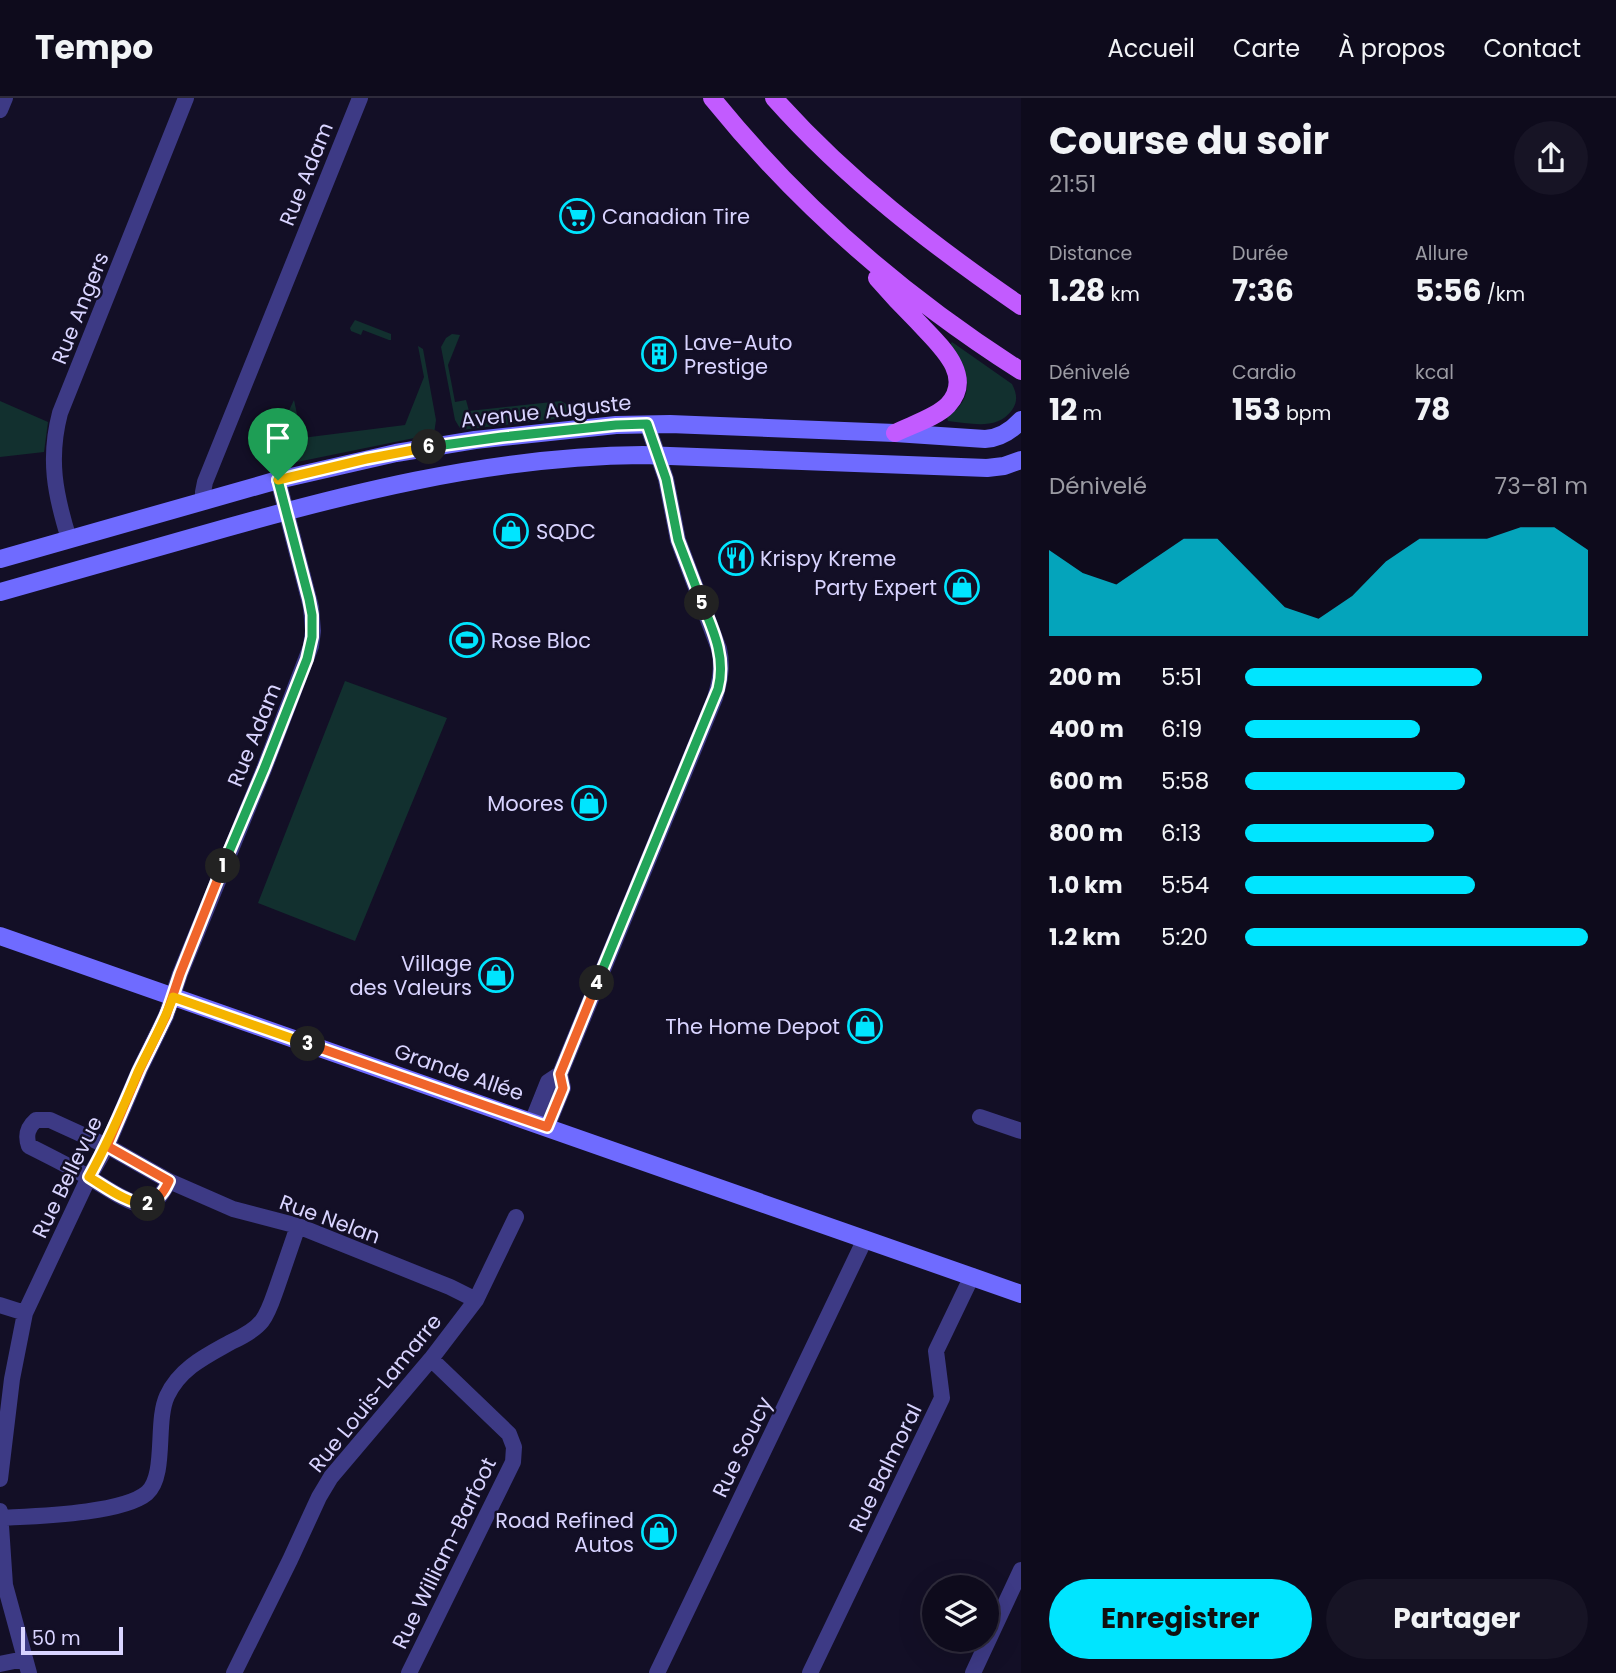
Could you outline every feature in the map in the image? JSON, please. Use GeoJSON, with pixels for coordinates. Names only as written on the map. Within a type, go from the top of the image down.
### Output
{"type":"FeatureCollection","features":[{"type":"Feature","properties":{"kind":"main road"},"geometry":{"type":"LineString","coordinates":[[712,98],[752,146],[945,352],[954,367],[957,388],[948,406],[895,433]]}},
{"type":"Feature","properties":{"kind":"main road"},"geometry":{"type":"LineString","coordinates":[[774,98],[823,148],[902,219],[1021,306]]}},
{"type":"Feature","properties":{"kind":"main road"},"geometry":{"type":"LineString","coordinates":[[808,204],[902,287],[967,335],[1021,370]]}},
{"type":"Feature","properties":{"kind":"main road","name":"Avenue Auguste"},"geometry":{"type":"LineString","coordinates":[[0,559],[278,480],[366,459],[448,444],[602,426],[647,424],[990,439],[1006,433],[1021,420]]}},
{"type":"Feature","properties":{"kind":"main road"},"geometry":{"type":"LineString","coordinates":[[0,592],[341,497],[512,464],[586,456],[659,456],[979,468],[996,467],[1021,460]]}},
{"type":"Feature","properties":{"kind":"main road","name":"Grande Allée"},"geometry":{"type":"LineString","coordinates":[[0,936],[1021,1294]]}},
{"type":"Feature","properties":{"kind":"street"},"geometry":{"type":"LineString","coordinates":[[0,110],[5,98]]}},
{"type":"Feature","properties":{"kind":"street","name":"Rue Angers"},"geometry":{"type":"LineString","coordinates":[[69,539],[55,486],[53,454],[57,425],[186,98]]}},
{"type":"Feature","properties":{"kind":"street","name":"Rue Adam"},"geometry":{"type":"LineString","coordinates":[[203,501],[205,482],[360,98]]}},
{"type":"Feature","properties":{"kind":"street"},"geometry":{"type":"LineString","coordinates":[[540,1125],[548,1082],[560,1074],[715,698],[720,678],[719,649],[678,540],[666,479],[647,424]]}},
{"type":"Feature","properties":{"kind":"street","name":"Rue Adam"},"geometry":{"type":"LineString","coordinates":[[173,997],[205,909],[269,757],[312,642],[311,607],[278,480]]}},
{"type":"Feature","properties":{"kind":"street","name":"Rue Bellevue"},"geometry":{"type":"LineString","coordinates":[[0,1479],[12,1379],[25,1313],[89,1177],[107,1146],[173,997]]}},
{"type":"Feature","properties":{"kind":"street"},"geometry":{"type":"LineString","coordinates":[[980,1117],[1021,1131]]}},
{"type":"Feature","properties":{"kind":"street","name":"Rue Nelan"},"geometry":{"type":"LineString","coordinates":[[169,1181],[157,1199],[142,1205],[29,1146],[27,1133],[36,1120],[50,1120],[107,1146],[169,1181],[233,1209],[299,1226],[476,1300]]}},
{"type":"Feature","properties":{"kind":"street","name":"Rue Louis-Lamarre"},"geometry":{"type":"LineString","coordinates":[[234,1673],[331,1477],[431,1359],[476,1300],[516,1217]]}},
{"type":"Feature","properties":{"kind":"street"},"geometry":{"type":"LineString","coordinates":[[1,1518],[99,1510],[135,1501],[149,1492],[157,1479],[160,1426],[166,1396],[190,1366],[249,1333],[262,1320],[271,1303],[299,1226]]}},
{"type":"Feature","properties":{"kind":"street","name":"Rue Soucy"},"geometry":{"type":"LineString","coordinates":[[657,1673],[865,1239]]}},
{"type":"Feature","properties":{"kind":"street","name":"Rue Balmoral"},"geometry":{"type":"LineString","coordinates":[[810,1673],[942,1398],[936,1351],[972,1276]]}},
{"type":"Feature","properties":{"kind":"street"},"geometry":{"type":"LineString","coordinates":[[0,1305],[25,1313]]}},
{"type":"Feature","properties":{"kind":"street","name":"Rue William-Barfoot"},"geometry":{"type":"LineString","coordinates":[[409,1673],[513,1462],[514,1447],[509,1434],[431,1359]]}},
{"type":"Feature","properties":{"kind":"street"},"geometry":{"type":"LineString","coordinates":[[0,1511],[5,1585],[27,1666],[0,1664]]}},
{"type":"Feature","properties":{"kind":"street"},"geometry":{"type":"LineString","coordinates":[[973,1673],[1021,1570]]}},
{"type":"Feature","properties":{"kind":"green space"},"geometry":{"type":"Polygon","coordinates":[[[355,320],[391,334],[391,340],[363,330],[361,335],[351,331],[355,320]]]}},
{"type":"Feature","properties":{"kind":"green space"},"geometry":{"type":"Polygon","coordinates":[[[452,334],[460,335],[448,365],[455,402],[466,400],[469,411],[561,401],[569,408],[564,418],[461,430],[455,420],[441,347],[452,334]]]}},
{"type":"Feature","properties":{"kind":"green space"},"geometry":{"type":"Polygon","coordinates":[[[952,342],[1012,384],[1016,400],[1006,417],[983,424],[948,421],[947,417],[963,401],[967,383],[962,364],[950,345],[952,342]]]}},
{"type":"Feature","properties":{"kind":"green space"},"geometry":{"type":"Polygon","coordinates":[[[418,346],[423,349],[436,420],[434,434],[297,462],[290,457],[284,446],[282,433],[294,400],[302,438],[405,425],[424,377],[418,346]]]}},
{"type":"Feature","properties":{"kind":"green space"},"geometry":{"type":"Polygon","coordinates":[[[0,401],[48,422],[44,452],[0,457],[0,401]]]}},
{"type":"Feature","properties":{"kind":"green space"},"geometry":{"type":"Polygon","coordinates":[[[345,681],[447,718],[355,941],[258,903],[345,681]]]}},
{"type":"Feature","properties":{"kind":"place","name":"Canadian Tire"},"geometry":{"type":"Point","coordinates":[577,216]}},
{"type":"Feature","properties":{"kind":"place","name":"Lave-Auto Prestige"},"geometry":{"type":"Point","coordinates":[659,354]}},
{"type":"Feature","properties":{"kind":"place","name":"SQDC"},"geometry":{"type":"Point","coordinates":[511,531]}},
{"type":"Feature","properties":{"kind":"place","name":"Krispy Kreme"},"geometry":{"type":"Point","coordinates":[736,558]}},
{"type":"Feature","properties":{"kind":"place","name":"Party Expert"},"geometry":{"type":"Point","coordinates":[962,587]}},
{"type":"Feature","properties":{"kind":"place","name":"Rose Bloc"},"geometry":{"type":"Point","coordinates":[467,640]}},
{"type":"Feature","properties":{"kind":"place","name":"Moores"},"geometry":{"type":"Point","coordinates":[589,803]}},
{"type":"Feature","properties":{"kind":"place","name":"Village des Valeurs"},"geometry":{"type":"Point","coordinates":[496,975]}},
{"type":"Feature","properties":{"kind":"place","name":"The Home Depot"},"geometry":{"type":"Point","coordinates":[865,1026]}},
{"type":"Feature","properties":{"kind":"place","name":"Road Refined Autos"},"geometry":{"type":"Point","coordinates":[659,1532]}},
{"type":"Feature","properties":{"kind":"route"},"geometry":{"type":"LineString","coordinates":[[278,480],[309,599],[312,642],[264,769],[180,974],[166,1016],[107,1146],[169,1181],[157,1199],[142,1205],[89,1177],[107,1146],[140,1069],[166,1016],[173,997],[547,1127],[563,1088],[560,1074],[715,698],[720,678],[719,649],[678,540],[666,479],[647,424],[602,426],[448,444],[366,459],[278,480]]}}]}
